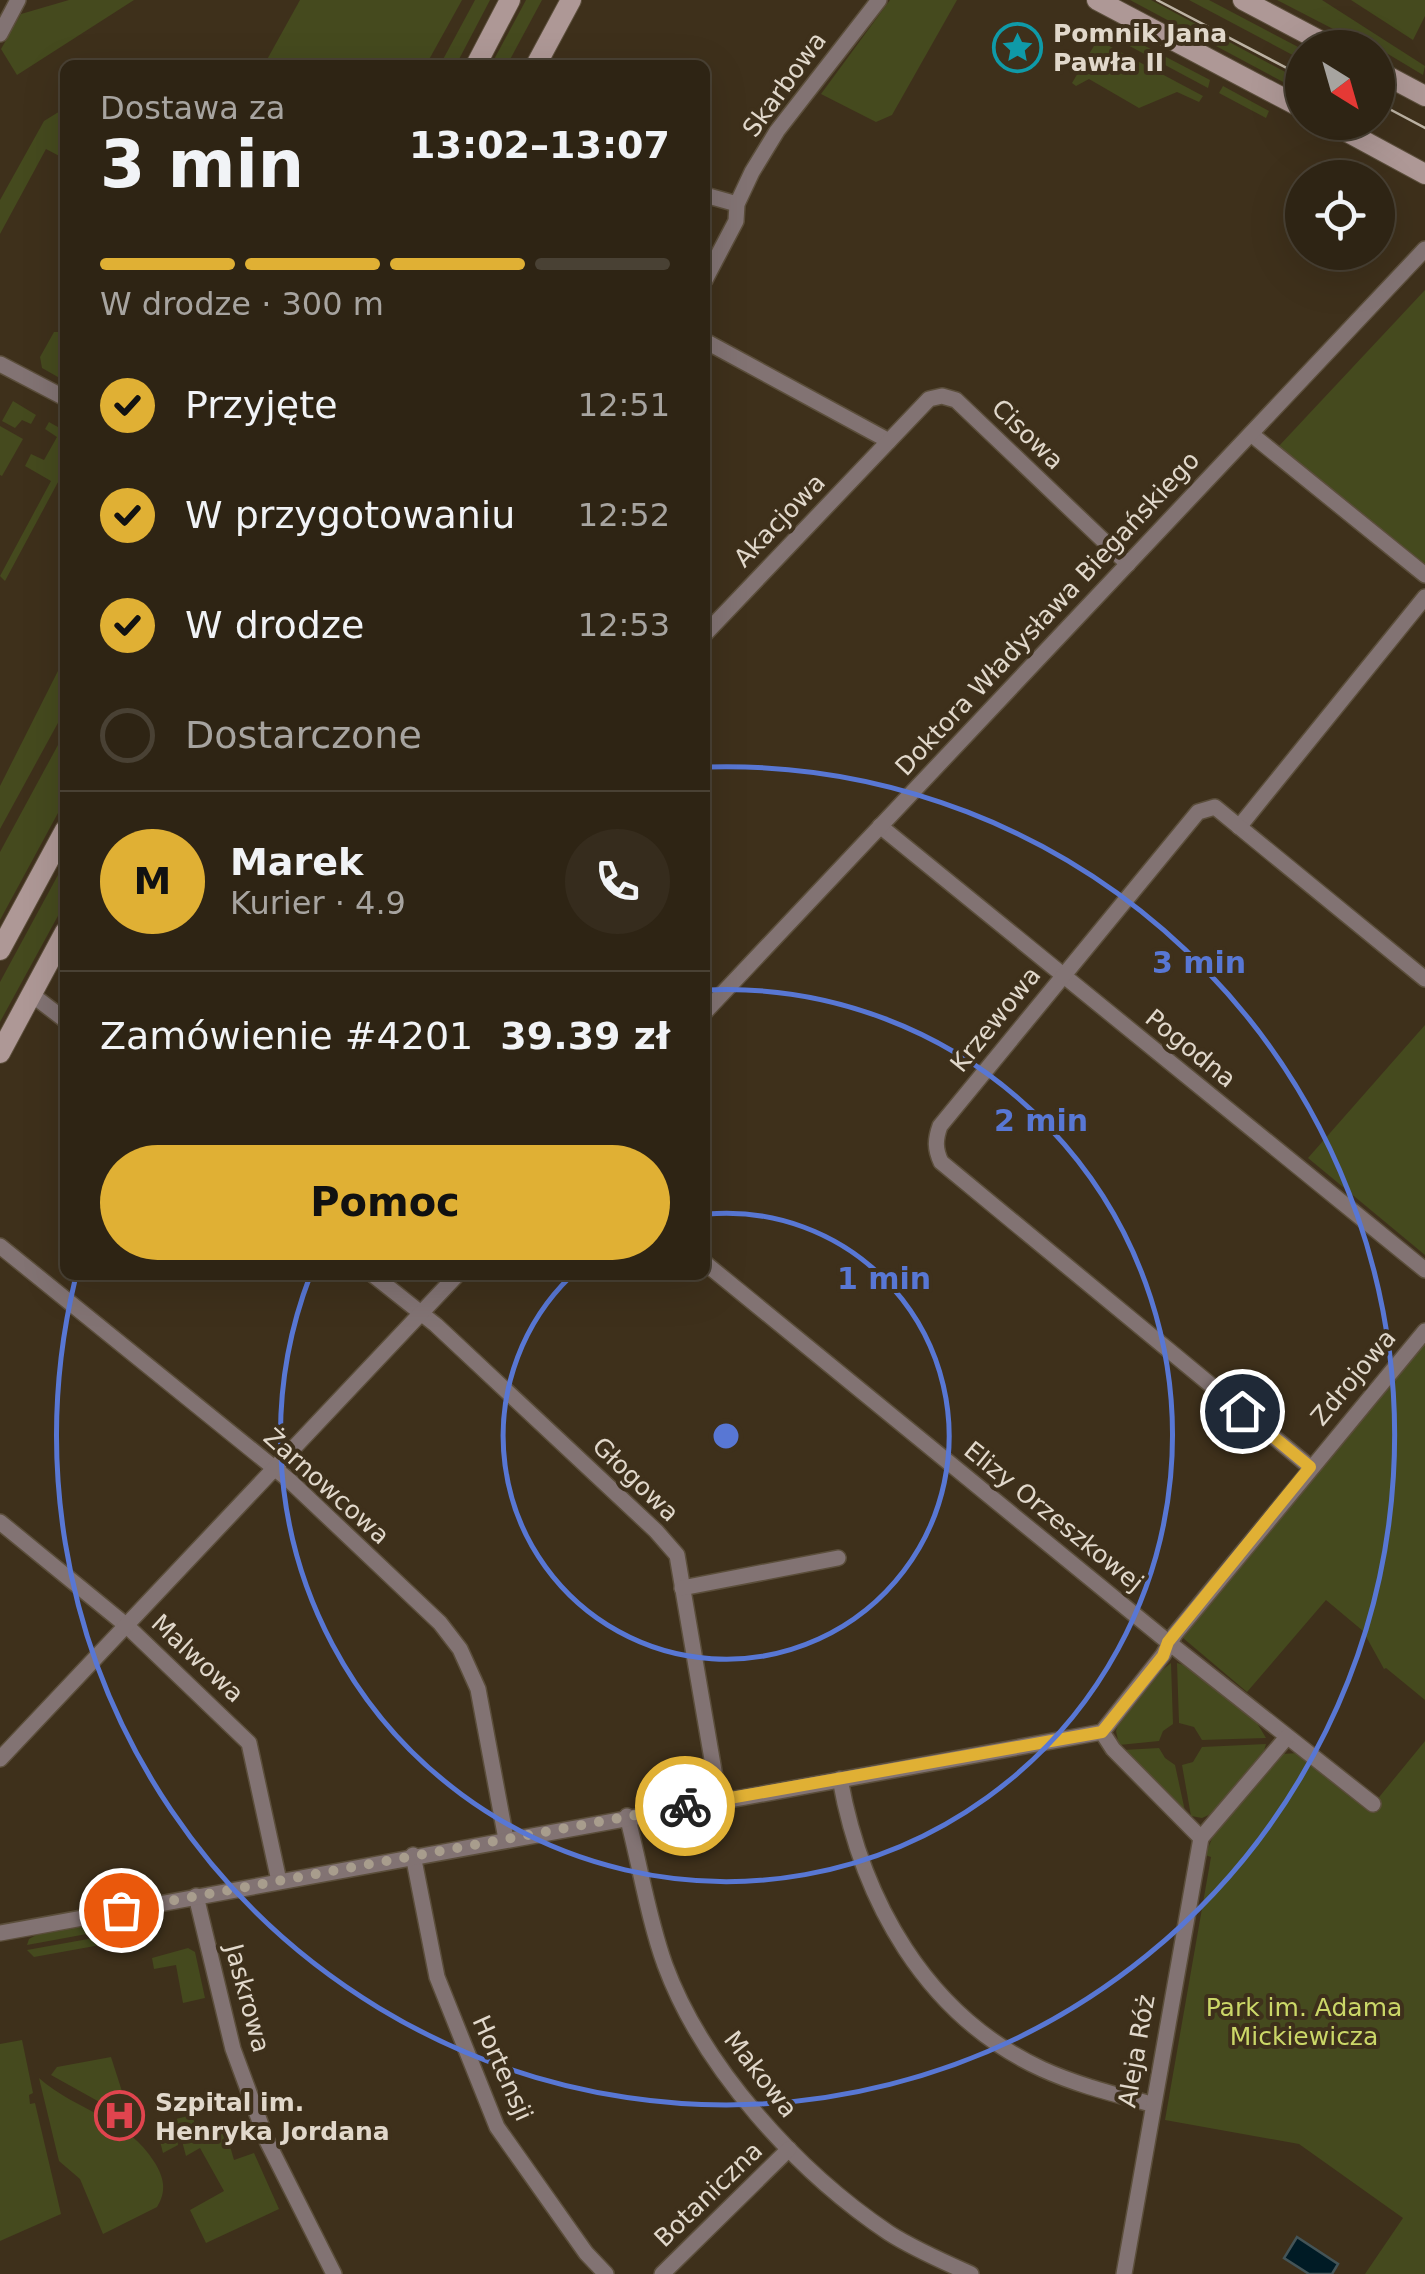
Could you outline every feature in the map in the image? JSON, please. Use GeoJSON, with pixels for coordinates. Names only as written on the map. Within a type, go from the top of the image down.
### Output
{"type":"FeatureCollection","features":[{"type":"Feature","properties":{"kind":"main road"},"geometry":{"type":"LineString","coordinates":[[479,60],[510,0]]}},
{"type":"Feature","properties":{"kind":"main road"},"geometry":{"type":"LineString","coordinates":[[539,60],[572,0]]}},
{"type":"Feature","properties":{"kind":"main road"},"geometry":{"type":"LineString","coordinates":[[1097,0],[1285,99]]}},
{"type":"Feature","properties":{"kind":"main road"},"geometry":{"type":"LineString","coordinates":[[1243,0],[1300,30]]}},
{"type":"Feature","properties":{"kind":"main road"},"geometry":{"type":"LineString","coordinates":[[1395,79],[1425,96]]}},
{"type":"Feature","properties":{"kind":"main road"},"geometry":{"type":"LineString","coordinates":[[1363,140],[1425,174]]}},
{"type":"Feature","properties":{"kind":"main road"},"geometry":{"type":"LineString","coordinates":[[0,950],[60,839]]}},
{"type":"Feature","properties":{"kind":"main road"},"geometry":{"type":"LineString","coordinates":[[0,1053],[60,941]]}},
{"type":"Feature","properties":{"kind":"street"},"geometry":{"type":"LineString","coordinates":[[0,34],[18,0]]}},
{"type":"Feature","properties":{"kind":"street","name":"Skarbowa"},"geometry":{"type":"LineString","coordinates":[[710,270],[736,221],[737,204],[777,131],[879,0]]}},
{"type":"Feature","properties":{"kind":"street"},"geometry":{"type":"LineString","coordinates":[[710,196],[737,204]]}},
{"type":"Feature","properties":{"kind":"street","name":"Doktora Władysława Biegańskiego"},"geometry":{"type":"LineString","coordinates":[[710,1007],[1425,248]]}},
{"type":"Feature","properties":{"kind":"street"},"geometry":{"type":"LineString","coordinates":[[710,344],[890,441]]}},
{"type":"Feature","properties":{"kind":"street"},"geometry":{"type":"LineString","coordinates":[[0,364],[60,395]]}},
{"type":"Feature","properties":{"kind":"street","name":"Cisowa"},"geometry":{"type":"LineString","coordinates":[[890,441],[929,399],[942,396],[956,400],[1128,564]]}},
{"type":"Feature","properties":{"kind":"street"},"geometry":{"type":"LineString","coordinates":[[1251,434],[1425,575]]}},
{"type":"Feature","properties":{"kind":"street","name":"Akacjowa"},"geometry":{"type":"LineString","coordinates":[[710,629],[890,441]]}},
{"type":"Feature","properties":{"kind":"street"},"geometry":{"type":"LineString","coordinates":[[1425,598],[1239,827],[1425,979]]}},
{"type":"Feature","properties":{"kind":"street","name":"Krzewowa"},"geometry":{"type":"LineString","coordinates":[[1239,827],[1215,807],[1198,812],[940,1126],[936,1150],[941,1162],[1310,1467]]}},
{"type":"Feature","properties":{"kind":"street","name":"Pogodna"},"geometry":{"type":"LineString","coordinates":[[880,826],[1425,1270]]}},
{"type":"Feature","properties":{"kind":"street"},"geometry":{"type":"LineString","coordinates":[[32,994],[60,1016]]}},
{"type":"Feature","properties":{"kind":"street","name":"Żarnowcowa"},"geometry":{"type":"LineString","coordinates":[[0,1246],[274,1469],[426,1610],[460,1649],[478,1689],[506,1839]]}},
{"type":"Feature","properties":{"kind":"street","name":"Elizy Orzeszkowej"},"geometry":{"type":"LineString","coordinates":[[710,1267],[1168,1642],[1374,1804]]}},
{"type":"Feature","properties":{"kind":"street","name":"Głogowa"},"geometry":{"type":"LineString","coordinates":[[379,1280],[656,1531],[677,1556],[720,1800]]}},
{"type":"Feature","properties":{"kind":"street"},"geometry":{"type":"LineString","coordinates":[[0,1760],[451,1280]]}},
{"type":"Feature","properties":{"kind":"street","name":"Zdrojowa"},"geometry":{"type":"LineString","coordinates":[[1102,1732],[1163,1656],[1168,1642],[1425,1331]]}},
{"type":"Feature","properties":{"kind":"street","name":"Malwowa"},"geometry":{"type":"LineString","coordinates":[[0,1522],[127,1626],[249,1744],[278,1882]]}},
{"type":"Feature","properties":{"kind":"street"},"geometry":{"type":"LineString","coordinates":[[682,1588],[838,1558]]}},
{"type":"Feature","properties":{"kind":"street"},"geometry":{"type":"LineString","coordinates":[[0,1933],[1102,1732],[1112,1749],[1201,1838]]}},
{"type":"Feature","properties":{"kind":"street","name":"Aleja Róż"},"geometry":{"type":"LineString","coordinates":[[1124,2274],[1201,1838],[1287,1737]]}},
{"type":"Feature","properties":{"kind":"street"},"geometry":{"type":"LineString","coordinates":[[840,1779],[871,1889],[896,1937],[938,1992],[994,2041],[1038,2067],[1070,2081],[1152,2104]]}},
{"type":"Feature","properties":{"kind":"street","name":"Makowa"},"geometry":{"type":"LineString","coordinates":[[627,1816],[665,1964],[692,2026],[732,2081],[788,2149],[890,2234],[972,2274]]}},
{"type":"Feature","properties":{"kind":"street","name":"Hortensji"},"geometry":{"type":"LineString","coordinates":[[414,1855],[437,1977],[497,2127],[586,2253],[606,2274]]}},
{"type":"Feature","properties":{"kind":"street","name":"Jaskrowa"},"geometry":{"type":"LineString","coordinates":[[196,1896],[232,2049],[268,2143],[334,2274]]}},
{"type":"Feature","properties":{"kind":"street","name":"Botaniczna"},"geometry":{"type":"LineString","coordinates":[[662,2274],[788,2149]]}},
{"type":"Feature","properties":{"kind":"green space"},"geometry":{"type":"Polygon","coordinates":[[[69,0],[134,0],[17,75],[1,49],[21,14],[69,0]]]}},
{"type":"Feature","properties":{"kind":"green space"},"geometry":{"type":"Polygon","coordinates":[[[300,0],[462,0],[429,60],[267,60],[300,0]]]}},
{"type":"Feature","properties":{"kind":"green space"},"geometry":{"type":"Polygon","coordinates":[[[475,0],[490,0],[459,60],[443,60],[475,0]]]}},
{"type":"Feature","properties":{"kind":"green space"},"geometry":{"type":"Polygon","coordinates":[[[526,0],[542,0],[510,60],[494,60],[526,0]]]}},
{"type":"Feature","properties":{"kind":"green space"},"geometry":{"type":"Polygon","coordinates":[[[890,0],[957,0],[892,115],[876,122],[821,94],[890,0]]]}},
{"type":"Feature","properties":{"kind":"green space"},"geometry":{"type":"Polygon","coordinates":[[[1130,0],[1151,0],[1285,72],[1285,83],[1130,0]]]}},
{"type":"Feature","properties":{"kind":"green space"},"geometry":{"type":"Polygon","coordinates":[[[1189,0],[1209,0],[1285,40],[1285,51],[1189,0]]]}},
{"type":"Feature","properties":{"kind":"green space"},"geometry":{"type":"Polygon","coordinates":[[[1277,0],[1322,0],[1369,30],[1335,30],[1277,0]]]}},
{"type":"Feature","properties":{"kind":"green space"},"geometry":{"type":"Polygon","coordinates":[[[1351,0],[1425,0],[1425,16],[1413,40],[1351,0]]]}},
{"type":"Feature","properties":{"kind":"green space"},"geometry":{"type":"Polygon","coordinates":[[[1124,35],[1210,80],[1208,88],[1122,42],[1124,35]]]}},
{"type":"Feature","properties":{"kind":"green space"},"geometry":{"type":"Polygon","coordinates":[[[1098,39],[1203,96],[1199,102],[1177,92],[1139,108],[1089,79],[1076,86],[1072,83],[1098,39]]]}},
{"type":"Feature","properties":{"kind":"green space"},"geometry":{"type":"Polygon","coordinates":[[[1395,47],[1425,66],[1423,75],[1395,58],[1395,47]]]}},
{"type":"Feature","properties":{"kind":"green space"},"geometry":{"type":"Polygon","coordinates":[[[1223,86],[1269,111],[1266,118],[1219,93],[1223,86]]]}},
{"type":"Feature","properties":{"kind":"green space"},"geometry":{"type":"Polygon","coordinates":[[[60,111],[60,156],[46,149],[0,234],[0,200],[44,121],[60,111]]]}},
{"type":"Feature","properties":{"kind":"green space"},"geometry":{"type":"Polygon","coordinates":[[[1425,290],[1425,565],[1278,447],[1425,290]]]}},
{"type":"Feature","properties":{"kind":"green space"},"geometry":{"type":"Polygon","coordinates":[[[54,332],[60,332],[60,378],[42,368],[40,357],[54,332]]]}},
{"type":"Feature","properties":{"kind":"green space"},"geometry":{"type":"Polygon","coordinates":[[[13,401],[36,415],[31,424],[22,420],[15,428],[2,421],[13,401]]]}},
{"type":"Feature","properties":{"kind":"green space"},"geometry":{"type":"Polygon","coordinates":[[[49,422],[60,428],[60,478],[5,581],[0,576],[51,481],[25,466],[31,454],[44,460],[57,437],[45,429],[49,422]]]}},
{"type":"Feature","properties":{"kind":"green space"},"geometry":{"type":"Polygon","coordinates":[[[0,426],[23,439],[2,476],[0,475],[0,426]]]}},
{"type":"Feature","properties":{"kind":"green space"},"geometry":{"type":"Polygon","coordinates":[[[60,667],[60,719],[0,829],[0,786],[60,667]]]}},
{"type":"Feature","properties":{"kind":"green space"},"geometry":{"type":"Polygon","coordinates":[[[60,741],[60,809],[0,920],[0,852],[60,741]]]}},
{"type":"Feature","properties":{"kind":"green space"},"geometry":{"type":"Polygon","coordinates":[[[60,871],[60,912],[0,1022],[0,982],[60,871]]]}},
{"type":"Feature","properties":{"kind":"green space"},"geometry":{"type":"Polygon","coordinates":[[[1425,1025],[1425,1255],[1308,1158],[1425,1025]]]}},
{"type":"Feature","properties":{"kind":"green space"},"geometry":{"type":"Polygon","coordinates":[[[1425,1342],[1425,1700],[1384,1669],[1363,1631],[1326,1600],[1247,1692],[1184,1635],[1425,1342]]]}},
{"type":"Feature","properties":{"kind":"green space"},"geometry":{"type":"Polygon","coordinates":[[[1171,1663],[1173,1724],[1163,1731],[1159,1741],[1119,1745],[1119,1722],[1171,1663]]]}},
{"type":"Feature","properties":{"kind":"green space"},"geometry":{"type":"Polygon","coordinates":[[[1177,1663],[1187,1666],[1257,1723],[1266,1738],[1202,1740],[1194,1727],[1179,1723],[1177,1663]]]}},
{"type":"Feature","properties":{"kind":"green space","name":"Park im. Adama Mickiewicza"},"geometry":{"type":"Polygon","coordinates":[[[1425,1741],[1425,2274],[1365,2274],[1403,2218],[1299,2144],[1165,2120],[1211,1857],[1205,1855],[1214,1834],[1282,1754],[1298,1753],[1371,1807],[1425,1741]]]}},
{"type":"Feature","properties":{"kind":"green space"},"geometry":{"type":"Polygon","coordinates":[[[1266,1744],[1213,1813],[1202,1818],[1191,1816],[1182,1765],[1193,1762],[1202,1747],[1266,1744]]]}},
{"type":"Feature","properties":{"kind":"green space"},"geometry":{"type":"Polygon","coordinates":[[[1159,1748],[1175,1765],[1185,1811],[1123,1750],[1159,1748]]]}},
{"type":"Feature","properties":{"kind":"green space"},"geometry":{"type":"Polygon","coordinates":[[[112,1920],[114,1929],[27,1945],[38,1934],[112,1920]]]}},
{"type":"Feature","properties":{"kind":"green space"},"geometry":{"type":"Polygon","coordinates":[[[116,1934],[117,1942],[34,1957],[27,1950],[116,1934]]]}},
{"type":"Feature","properties":{"kind":"green space"},"geometry":{"type":"Polygon","coordinates":[[[188,1948],[195,1952],[205,1998],[183,2003],[176,1965],[154,1969],[152,1958],[188,1948]]]}},
{"type":"Feature","properties":{"kind":"green space"},"geometry":{"type":"Polygon","coordinates":[[[22,2040],[33,2093],[29,2095],[30,2104],[35,2103],[61,2214],[0,2241],[0,2044],[22,2040]]]}},
{"type":"Feature","properties":{"kind":"green space"},"geometry":{"type":"Polygon","coordinates":[[[111,2057],[128,2110],[121,2114],[51,2075],[57,2067],[111,2057]]]}},
{"type":"Feature","properties":{"kind":"green space"},"geometry":{"type":"Polygon","coordinates":[[[39,2078],[131,2135],[144,2148],[162,2179],[157,2207],[103,2234],[80,2179],[59,2161],[39,2078]]]}},
{"type":"Feature","properties":{"kind":"green space"},"geometry":{"type":"Polygon","coordinates":[[[192,2115],[200,2140],[226,2132],[234,2160],[254,2153],[279,2209],[206,2243],[190,2210],[224,2191],[200,2148],[186,2156],[176,2119],[192,2115]]]}},
{"type":"Feature","properties":{"kind":"green space"},"geometry":{"type":"Polygon","coordinates":[[[173,2120],[178,2145],[163,2153],[156,2125],[173,2120]]]}},
{"type":"Feature","properties":{"kind":"water"},"geometry":{"type":"Polygon","coordinates":[[[1297,2237],[1338,2264],[1332,2274],[1309,2274],[1284,2258],[1297,2237]]]}},
{"type":"Feature","properties":{"kind":"tram line"},"geometry":{"type":"LineString","coordinates":[[1157,0],[1285,67]]}},
{"type":"Feature","properties":{"kind":"tram line"},"geometry":{"type":"LineString","coordinates":[[1395,112],[1425,128]]}},
{"type":"Feature","properties":{"kind":"way so far"},"geometry":{"type":"LineString","coordinates":[[121,1910],[685,1806]]}},
{"type":"Feature","properties":{"kind":"place","name":"Pomnik Jana Pawła II"},"geometry":{"type":"Point","coordinates":[1018,47]}},
{"type":"Feature","properties":{"kind":"place","name":"Szpital im. Henryka Jordana"},"geometry":{"type":"Point","coordinates":[120,2116]}},
{"type":"Feature","properties":{"kind":"route"},"geometry":{"type":"LineString","coordinates":[[685,1806],[1102,1732],[1163,1656],[1168,1642],[1310,1467],[1242,1411]]}}]}
